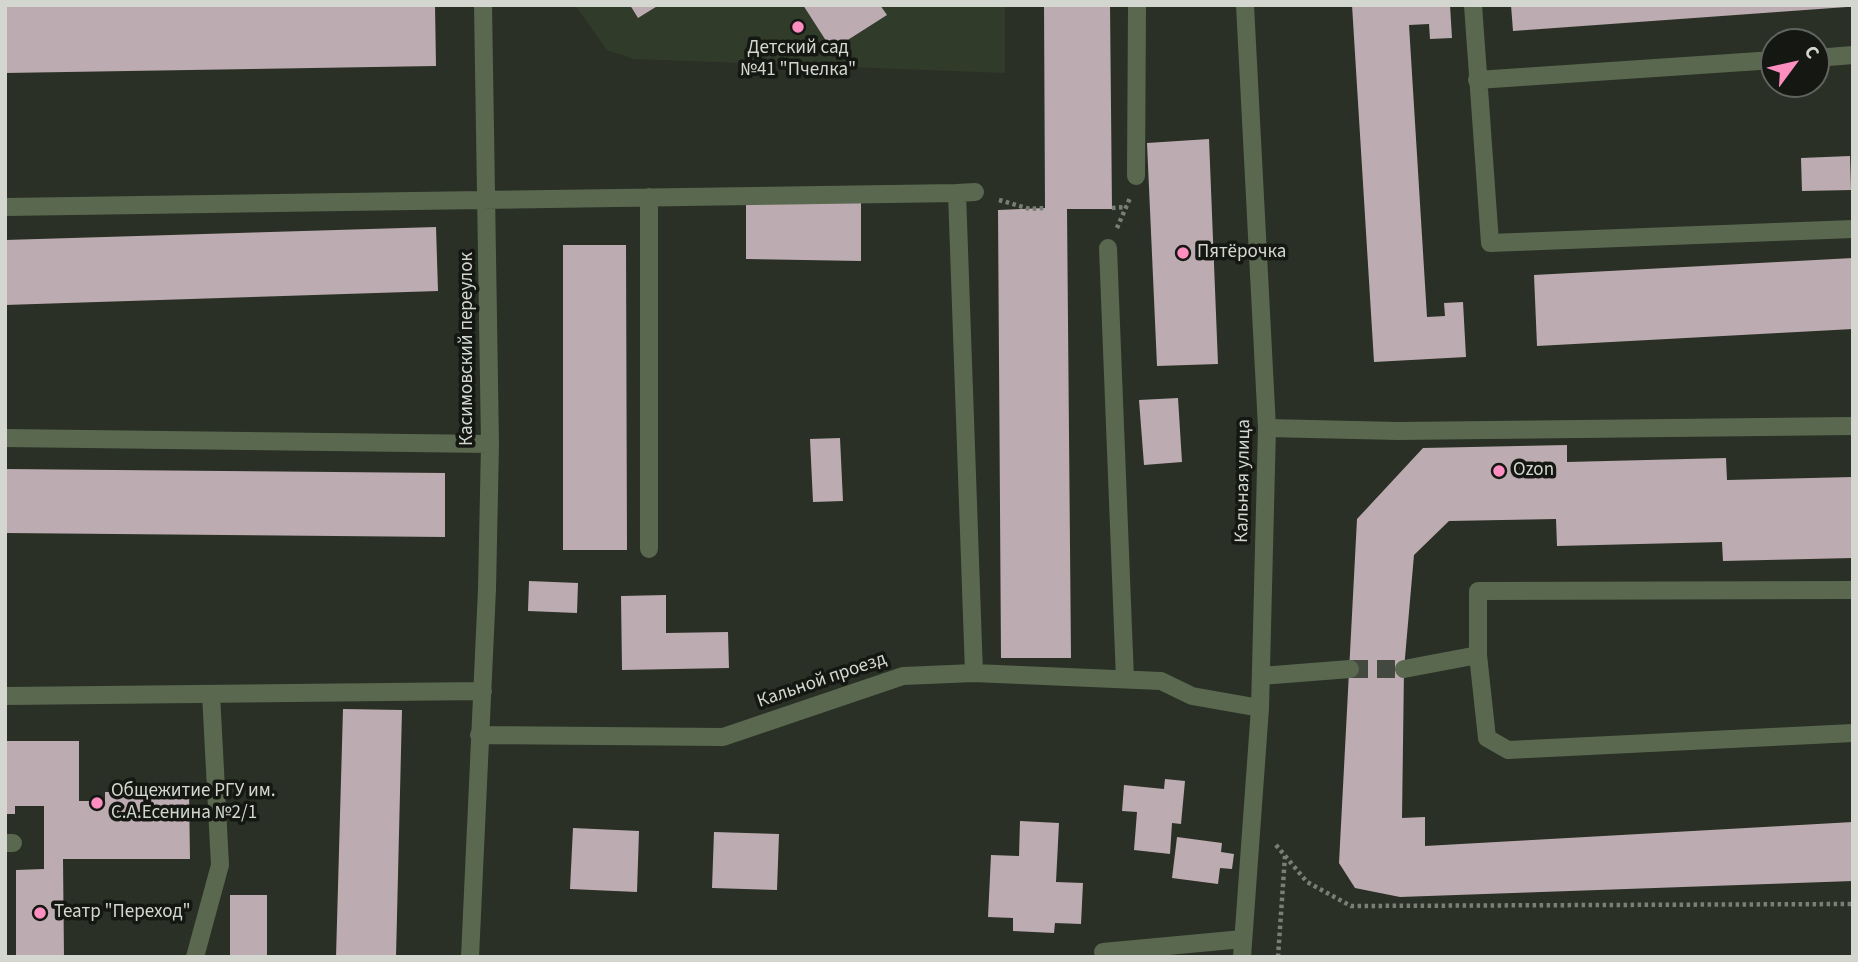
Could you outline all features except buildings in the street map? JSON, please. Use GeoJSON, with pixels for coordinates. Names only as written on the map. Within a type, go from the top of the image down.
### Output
{"type":"FeatureCollection","features":[{"type":"Feature","properties":{"kind":"street","name":"Касимовский переулок"},"geometry":{"type":"LineString","coordinates":[[470,957],[483,691],[490,443],[483,5]]}},
{"type":"Feature","properties":{"kind":"street"},"geometry":{"type":"LineString","coordinates":[[1136,176],[1137,5]]}},
{"type":"Feature","properties":{"kind":"street","name":"Кальная улица"},"geometry":{"type":"LineString","coordinates":[[1242,948],[1260,708],[1267,428],[1245,5]]}},
{"type":"Feature","properties":{"kind":"street"},"geometry":{"type":"LineString","coordinates":[[1473,5],[1490,243],[1853,229]]}},
{"type":"Feature","properties":{"kind":"street"},"geometry":{"type":"LineString","coordinates":[[1830,57],[1853,55]]}},
{"type":"Feature","properties":{"kind":"street"},"geometry":{"type":"LineString","coordinates":[[1477,80],[1760,61]]}},
{"type":"Feature","properties":{"kind":"street"},"geometry":{"type":"LineString","coordinates":[[5,207],[966,193],[974,673]]}},
{"type":"Feature","properties":{"kind":"street"},"geometry":{"type":"LineString","coordinates":[[649,197],[649,549]]}},
{"type":"Feature","properties":{"kind":"street"},"geometry":{"type":"LineString","coordinates":[[1108,248],[1125,679]]}},
{"type":"Feature","properties":{"kind":"street"},"geometry":{"type":"LineString","coordinates":[[1267,428],[1398,431],[1853,426]]}},
{"type":"Feature","properties":{"kind":"street"},"geometry":{"type":"LineString","coordinates":[[5,438],[490,443]]}},
{"type":"Feature","properties":{"kind":"street"},"geometry":{"type":"LineString","coordinates":[[1853,590],[1478,591],[1478,654],[1487,738],[1508,750],[1853,733]]}},
{"type":"Feature","properties":{"kind":"street"},"geometry":{"type":"LineString","coordinates":[[1404,669],[1478,654]]}},
{"type":"Feature","properties":{"kind":"street"},"geometry":{"type":"LineString","coordinates":[[1261,676],[1350,669]]}},
{"type":"Feature","properties":{"kind":"street","name":"Кальной проезд"},"geometry":{"type":"LineString","coordinates":[[479,735],[723,737],[903,676],[974,673],[1161,681],[1192,696],[1260,708]]}},
{"type":"Feature","properties":{"kind":"street"},"geometry":{"type":"LineString","coordinates":[[5,696],[483,691]]}},
{"type":"Feature","properties":{"kind":"street"},"geometry":{"type":"LineString","coordinates":[[195,957],[220,865],[211,694]]}},
{"type":"Feature","properties":{"kind":"street"},"geometry":{"type":"LineString","coordinates":[[1103,952],[1242,948]]}},
{"type":"Feature","properties":{"kind":"path"},"geometry":{"type":"LineString","coordinates":[[1108,248],[1127,207],[1136,176]]}},
{"type":"Feature","properties":{"kind":"path"},"geometry":{"type":"LineString","coordinates":[[966,193],[1030,209],[1045,208]]}},
{"type":"Feature","properties":{"kind":"path"},"geometry":{"type":"LineString","coordinates":[[1112,208],[1127,207]]}},
{"type":"Feature","properties":{"kind":"path"},"geometry":{"type":"LineString","coordinates":[[1252,816],[1307,882],[1351,906],[1853,904]]}},
{"type":"Feature","properties":{"kind":"path"},"geometry":{"type":"LineString","coordinates":[[1278,957],[1285,855]]}},
{"type":"Feature","properties":{"kind":"shaded area","name":"Детский сад №41 \"Пчелка\""},"geometry":{"type":"Polygon","coordinates":[[[575,5],[1005,5],[1005,73],[634,59],[607,50],[575,5]]]}},
{"type":"Feature","properties":{"kind":"tunnel"},"geometry":{"type":"LineString","coordinates":[[1350,669],[1404,669]]}},
{"type":"Feature","properties":{"kind":"place","name":"Детский сад №41 \"Пчелка\""},"geometry":{"type":"Point","coordinates":[798,27]}},
{"type":"Feature","properties":{"kind":"place","name":"Пятёрочка"},"geometry":{"type":"Point","coordinates":[1183,253]}},
{"type":"Feature","properties":{"kind":"place","name":"Ozon"},"geometry":{"type":"Point","coordinates":[1499,471]}},
{"type":"Feature","properties":{"kind":"place","name":"Общежитие РГУ им. С.А.Есенина №2/1"},"geometry":{"type":"Point","coordinates":[97,803]}},
{"type":"Feature","properties":{"kind":"place","name":"Театр \"Переход\""},"geometry":{"type":"Point","coordinates":[40,913]}}]}
